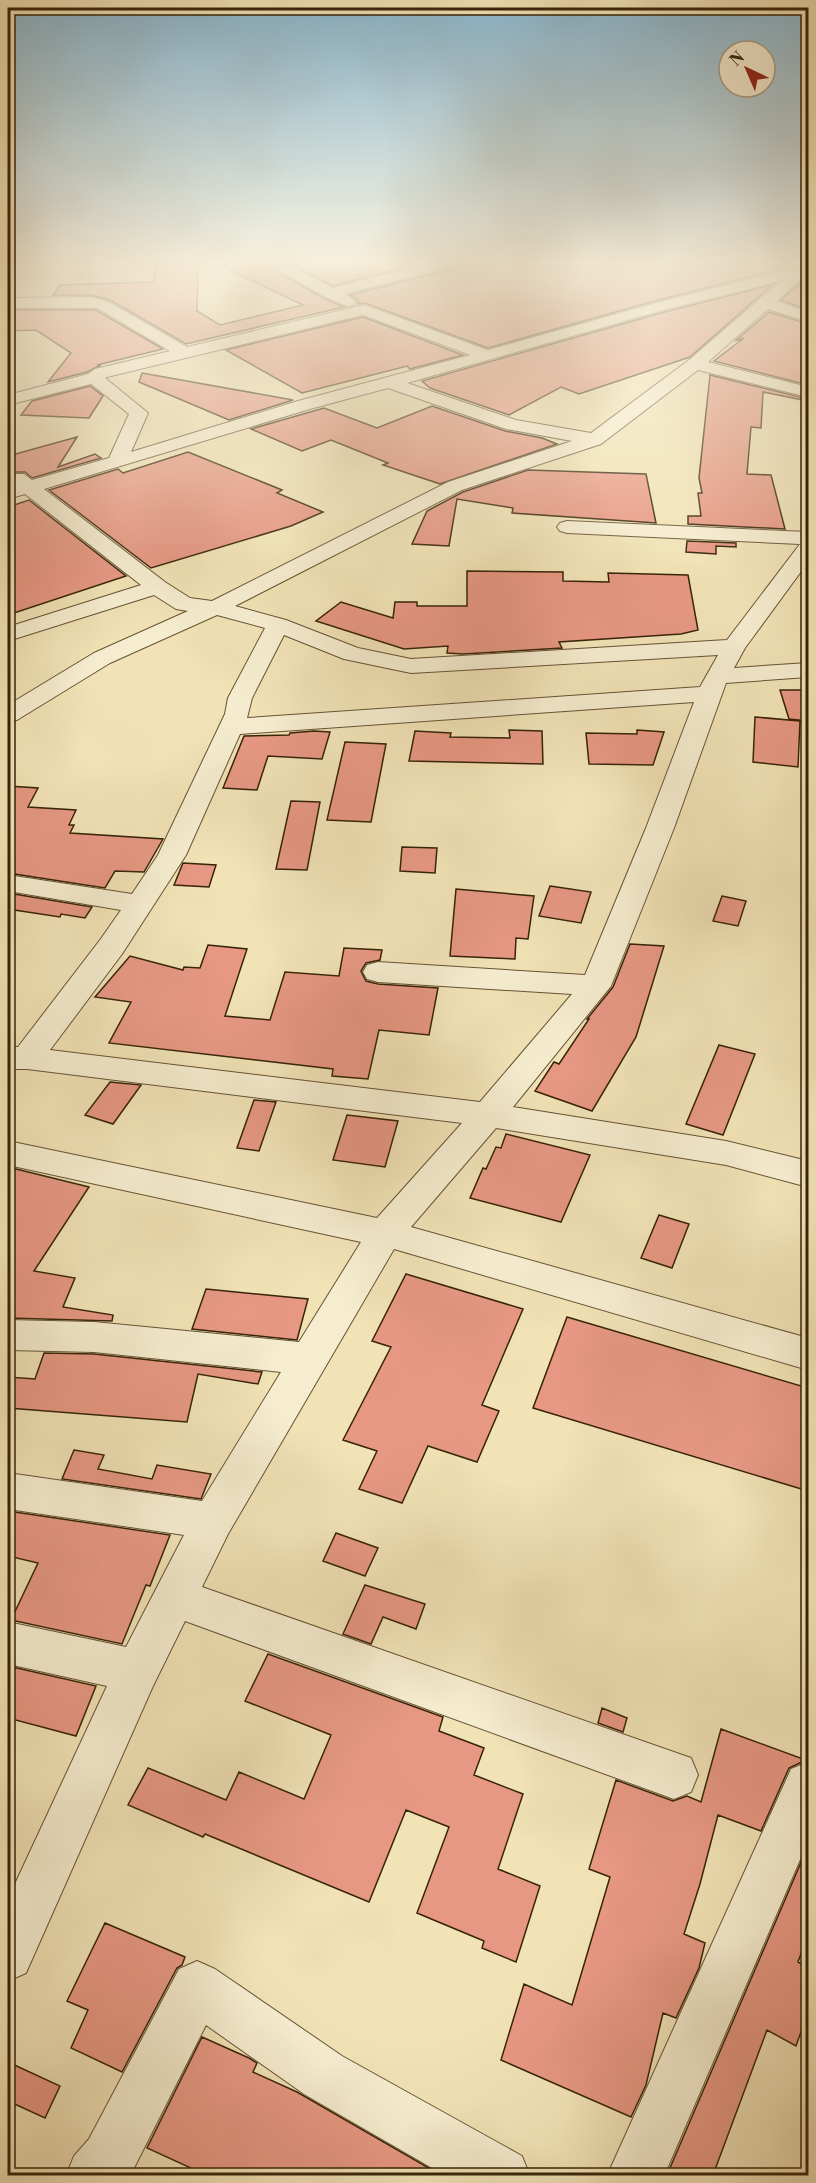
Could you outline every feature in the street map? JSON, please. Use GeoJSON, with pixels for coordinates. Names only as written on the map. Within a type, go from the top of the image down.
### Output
{"type":"FeatureCollection","features":[{"type":"Feature","properties":{"kind":"street"},"geometry":{"type":"LineString","coordinates":[[8,400],[94,378],[101,373],[131,366]]}},
{"type":"Feature","properties":{"kind":"street"},"geometry":{"type":"LineString","coordinates":[[8,493],[304,405],[450,366]]}},
{"type":"Feature","properties":{"kind":"street"},"geometry":{"type":"LineString","coordinates":[[8,715],[102,658],[215,608],[455,486],[594,440],[693,366]]}},
{"type":"Feature","properties":{"kind":"street"},"geometry":{"type":"LineString","coordinates":[[703,366],[808,392]]}},
{"type":"Feature","properties":{"kind":"street"},"geometry":{"type":"LineString","coordinates":[[94,378],[139,413],[117,462]]}},
{"type":"Feature","properties":{"kind":"street"},"geometry":{"type":"LineString","coordinates":[[389,382],[513,425],[594,440]]}},
{"type":"Feature","properties":{"kind":"street"},"geometry":{"type":"LineString","coordinates":[[8,471],[157,588],[184,604],[215,608],[278,625],[352,654],[411,666],[721,672],[808,669]]}},
{"type":"Feature","properties":{"kind":"street"},"geometry":{"type":"LineString","coordinates":[[567,527],[808,538]]}},
{"type":"Feature","properties":{"kind":"street"},"geometry":{"type":"LineString","coordinates":[[8,1955],[137,1671],[213,1521],[385,1233],[596,986],[721,672],[808,548]]}},
{"type":"Feature","properties":{"kind":"street"},"geometry":{"type":"LineString","coordinates":[[8,634],[157,588]]}},
{"type":"Feature","properties":{"kind":"street"},"geometry":{"type":"LineString","coordinates":[[17,1058],[111,947],[172,855],[231,728],[240,698],[278,625]]}},
{"type":"Feature","properties":{"kind":"street"},"geometry":{"type":"LineString","coordinates":[[231,728],[721,672]]}},
{"type":"Feature","properties":{"kind":"street"},"geometry":{"type":"LineString","coordinates":[[8,883],[140,904]]}},
{"type":"Feature","properties":{"kind":"street"},"geometry":{"type":"LineString","coordinates":[[378,972],[596,986]]}},
{"type":"Feature","properties":{"kind":"street"},"geometry":{"type":"LineString","coordinates":[[17,1058],[488,1115],[726,1153],[808,1174]]}},
{"type":"Feature","properties":{"kind":"street"},"geometry":{"type":"LineString","coordinates":[[8,1153],[385,1233],[808,1354]]}},
{"type":"Feature","properties":{"kind":"street"},"geometry":{"type":"LineString","coordinates":[[8,1335],[94,1337],[309,1359]]}},
{"type":"Feature","properties":{"kind":"street"},"geometry":{"type":"LineString","coordinates":[[8,1491],[213,1521]]}},
{"type":"Feature","properties":{"kind":"street"},"geometry":{"type":"LineString","coordinates":[[174,1597],[674,1775]]}},
{"type":"Feature","properties":{"kind":"street"},"geometry":{"type":"LineString","coordinates":[[8,1643],[137,1671]]}},
{"type":"Feature","properties":{"kind":"street"},"geometry":{"type":"LineString","coordinates":[[635,2175],[808,1786]]}},
{"type":"Feature","properties":{"kind":"street"},"geometry":{"type":"LineString","coordinates":[[94,2175],[109,2159],[196,1987],[323,2075],[502,2175]]}},
{"type":"Feature","properties":{"kind":"building"},"geometry":{"type":"Polygon","coordinates":[[[61,366],[99,366],[87,372],[48,382],[61,366]]]}},
{"type":"Feature","properties":{"kind":"building"},"geometry":{"type":"Polygon","coordinates":[[[254,366],[422,366],[410,369],[407,366],[302,393],[254,366]]]}},
{"type":"Feature","properties":{"kind":"building"},"geometry":{"type":"Polygon","coordinates":[[[475,366],[663,366],[579,394],[561,387],[509,415],[430,388],[422,381],[475,366]]]}},
{"type":"Feature","properties":{"kind":"building"},"geometry":{"type":"Polygon","coordinates":[[[733,366],[808,366],[808,385],[733,366]]]}},
{"type":"Feature","properties":{"kind":"building"},"geometry":{"type":"Polygon","coordinates":[[[142,373],[293,400],[229,420],[139,382],[142,373]]]}},
{"type":"Feature","properties":{"kind":"building"},"geometry":{"type":"Polygon","coordinates":[[[710,375],[808,399],[808,401],[763,392],[761,428],[751,427],[747,474],[771,475],[785,529],[688,524],[688,516],[701,516],[698,493],[702,493],[699,478],[710,375]]]}},
{"type":"Feature","properties":{"kind":"building"},"geometry":{"type":"Polygon","coordinates":[[[90,386],[103,396],[89,418],[21,415],[32,401],[90,386]]]}},
{"type":"Feature","properties":{"kind":"building"},"geometry":{"type":"Polygon","coordinates":[[[432,406],[505,431],[542,438],[557,444],[440,484],[383,465],[388,463],[331,440],[302,451],[251,429],[324,408],[377,428],[432,406]]]}},
{"type":"Feature","properties":{"kind":"building"},"geometry":{"type":"Polygon","coordinates":[[[77,437],[58,467],[95,454],[101,458],[32,478],[25,472],[16,472],[8,466],[8,456],[77,437]]]}},
{"type":"Feature","properties":{"kind":"building"},"geometry":{"type":"Polygon","coordinates":[[[188,452],[282,490],[277,493],[323,512],[291,526],[151,568],[49,490],[118,469],[123,473],[188,452]]]}},
{"type":"Feature","properties":{"kind":"building"},"geometry":{"type":"Polygon","coordinates":[[[528,470],[646,474],[656,523],[512,513],[513,508],[457,499],[449,546],[412,544],[427,511],[463,492],[528,470]]]}},
{"type":"Feature","properties":{"kind":"building"},"geometry":{"type":"Polygon","coordinates":[[[29,500],[126,576],[8,615],[8,507],[29,500]]]}},
{"type":"Feature","properties":{"kind":"building"},"geometry":{"type":"Polygon","coordinates":[[[687,541],[736,543],[736,547],[716,546],[716,554],[686,552],[687,541]]]}},
{"type":"Feature","properties":{"kind":"building"},"geometry":{"type":"Polygon","coordinates":[[[467,571],[563,572],[563,581],[609,582],[608,573],[688,575],[698,630],[681,634],[559,642],[562,648],[463,654],[447,653],[448,646],[404,649],[316,621],[341,602],[393,618],[395,602],[417,602],[417,606],[467,606],[467,571]]]}},
{"type":"Feature","properties":{"kind":"building"},"geometry":{"type":"Polygon","coordinates":[[[780,690],[808,690],[808,721],[789,719],[780,690]]]}},
{"type":"Feature","properties":{"kind":"building"},"geometry":{"type":"Polygon","coordinates":[[[755,717],[800,721],[798,767],[753,762],[755,717]]]}},
{"type":"Feature","properties":{"kind":"building"},"geometry":{"type":"Polygon","coordinates":[[[509,730],[542,731],[543,764],[409,761],[415,731],[451,733],[450,737],[510,738],[509,730]]]}},
{"type":"Feature","properties":{"kind":"building"},"geometry":{"type":"Polygon","coordinates":[[[637,730],[664,732],[653,765],[589,764],[586,733],[637,734],[637,730]]]}},
{"type":"Feature","properties":{"kind":"building"},"geometry":{"type":"Polygon","coordinates":[[[330,732],[322,759],[268,756],[257,790],[223,788],[244,736],[289,735],[290,733],[330,732]]]}},
{"type":"Feature","properties":{"kind":"building"},"geometry":{"type":"Polygon","coordinates":[[[345,742],[386,744],[371,822],[327,820],[345,742]]]}},
{"type":"Feature","properties":{"kind":"building"},"geometry":{"type":"Polygon","coordinates":[[[8,786],[38,788],[28,807],[76,810],[69,825],[74,825],[70,833],[163,839],[144,872],[115,871],[105,888],[8,873],[8,786]]]}},
{"type":"Feature","properties":{"kind":"building"},"geometry":{"type":"Polygon","coordinates":[[[291,801],[320,802],[307,870],[276,869],[291,801]]]}},
{"type":"Feature","properties":{"kind":"building"},"geometry":{"type":"Polygon","coordinates":[[[402,847],[437,848],[435,873],[400,871],[402,847]]]}},
{"type":"Feature","properties":{"kind":"building"},"geometry":{"type":"Polygon","coordinates":[[[183,863],[216,865],[209,887],[174,885],[183,863]]]}},
{"type":"Feature","properties":{"kind":"building"},"geometry":{"type":"Polygon","coordinates":[[[550,886],[591,892],[581,923],[539,916],[550,886]]]}},
{"type":"Feature","properties":{"kind":"building"},"geometry":{"type":"Polygon","coordinates":[[[456,889],[534,896],[528,939],[516,938],[515,959],[450,956],[456,889]]]}},
{"type":"Feature","properties":{"kind":"building"},"geometry":{"type":"Polygon","coordinates":[[[8,893],[92,907],[85,918],[61,914],[60,917],[8,909],[8,893]]]}},
{"type":"Feature","properties":{"kind":"building"},"geometry":{"type":"Polygon","coordinates":[[[722,896],[746,901],[738,926],[713,921],[722,896]]]}},
{"type":"Feature","properties":{"kind":"building"},"geometry":{"type":"Polygon","coordinates":[[[630,944],[664,946],[636,1037],[592,1111],[535,1091],[554,1062],[559,1064],[589,1019],[587,1019],[613,987],[630,944]]]}},
{"type":"Feature","properties":{"kind":"building"},"geometry":{"type":"Polygon","coordinates":[[[208,945],[247,949],[225,1016],[270,1020],[285,972],[339,976],[344,948],[382,950],[380,960],[366,963],[361,971],[366,981],[378,984],[438,988],[429,1035],[379,1030],[368,1079],[332,1076],[333,1069],[109,1043],[131,1002],[95,997],[130,956],[183,970],[184,967],[200,968],[208,945]]]}},
{"type":"Feature","properties":{"kind":"building"},"geometry":{"type":"Polygon","coordinates":[[[719,1045],[755,1054],[723,1135],[686,1124],[719,1045]]]}},
{"type":"Feature","properties":{"kind":"building"},"geometry":{"type":"Polygon","coordinates":[[[110,1082],[141,1085],[113,1124],[85,1115],[110,1082]]]}},
{"type":"Feature","properties":{"kind":"building"},"geometry":{"type":"Polygon","coordinates":[[[254,1100],[276,1102],[259,1151],[237,1148],[254,1100]]]}},
{"type":"Feature","properties":{"kind":"building"},"geometry":{"type":"Polygon","coordinates":[[[347,1115],[398,1121],[385,1167],[333,1160],[347,1115]]]}},
{"type":"Feature","properties":{"kind":"building"},"geometry":{"type":"Polygon","coordinates":[[[506,1134],[590,1155],[561,1222],[470,1198],[483,1168],[486,1169],[496,1147],[501,1148],[506,1134]]]}},
{"type":"Feature","properties":{"kind":"building"},"geometry":{"type":"Polygon","coordinates":[[[8,1167],[89,1187],[34,1271],[75,1278],[63,1307],[113,1315],[112,1321],[8,1318],[8,1167]]]}},
{"type":"Feature","properties":{"kind":"building"},"geometry":{"type":"Polygon","coordinates":[[[659,1215],[689,1224],[672,1268],[641,1258],[659,1215]]]}},
{"type":"Feature","properties":{"kind":"building"},"geometry":{"type":"Polygon","coordinates":[[[406,1274],[523,1309],[482,1405],[499,1411],[477,1462],[428,1446],[402,1503],[359,1489],[377,1451],[343,1440],[391,1347],[372,1341],[406,1274]]]}},
{"type":"Feature","properties":{"kind":"building"},"geometry":{"type":"Polygon","coordinates":[[[206,1289],[308,1299],[297,1340],[192,1329],[206,1289]]]}},
{"type":"Feature","properties":{"kind":"building"},"geometry":{"type":"Polygon","coordinates":[[[567,1317],[808,1388],[808,1491],[533,1408],[567,1317]]]}},
{"type":"Feature","properties":{"kind":"building"},"geometry":{"type":"Polygon","coordinates":[[[44,1353],[94,1354],[262,1372],[258,1384],[198,1374],[187,1422],[8,1408],[8,1377],[35,1379],[44,1353]]]}},
{"type":"Feature","properties":{"kind":"building"},"geometry":{"type":"Polygon","coordinates":[[[74,1450],[104,1455],[98,1469],[152,1479],[157,1465],[211,1474],[201,1499],[62,1479],[74,1450]]]}},
{"type":"Feature","properties":{"kind":"building"},"geometry":{"type":"Polygon","coordinates":[[[8,1511],[170,1535],[150,1586],[146,1585],[122,1644],[11,1620],[38,1563],[8,1556],[8,1511]]]}},
{"type":"Feature","properties":{"kind":"building"},"geometry":{"type":"Polygon","coordinates":[[[336,1533],[378,1548],[365,1576],[323,1561],[336,1533]]]}},
{"type":"Feature","properties":{"kind":"building"},"geometry":{"type":"Polygon","coordinates":[[[365,1585],[425,1604],[416,1629],[383,1617],[371,1644],[343,1634],[365,1585]]]}},
{"type":"Feature","properties":{"kind":"building"},"geometry":{"type":"Polygon","coordinates":[[[268,1654],[443,1717],[439,1731],[484,1748],[474,1775],[523,1794],[498,1869],[540,1886],[516,1962],[482,1948],[484,1941],[417,1913],[449,1827],[406,1810],[369,1902],[205,1834],[203,1837],[128,1805],[148,1768],[226,1800],[239,1772],[304,1799],[331,1735],[245,1701],[268,1654]]]}},
{"type":"Feature","properties":{"kind":"building"},"geometry":{"type":"Polygon","coordinates":[[[8,1666],[96,1686],[76,1736],[8,1718],[8,1666]]]}},
{"type":"Feature","properties":{"kind":"building"},"geometry":{"type":"Polygon","coordinates":[[[602,1708],[627,1718],[623,1732],[598,1723],[602,1708]]]}},
{"type":"Feature","properties":{"kind":"building"},"geometry":{"type":"Polygon","coordinates":[[[721,1729],[806,1760],[789,1768],[761,1831],[718,1815],[684,1934],[705,1943],[699,1968],[676,2018],[663,2013],[646,2085],[631,2117],[501,2060],[524,1984],[572,2005],[610,1877],[589,1869],[616,1780],[673,1801],[687,1796],[701,1802],[721,1729]]]}},
{"type":"Feature","properties":{"kind":"building"},"geometry":{"type":"Polygon","coordinates":[[[808,1846],[808,1935],[798,1962],[808,1968],[808,2012],[796,2046],[767,2030],[713,2175],[667,2175],[808,1846]]]}},
{"type":"Feature","properties":{"kind":"building"},"geometry":{"type":"Polygon","coordinates":[[[105,1923],[185,1957],[122,2072],[71,2048],[88,2010],[67,2001],[105,1923]]]}},
{"type":"Feature","properties":{"kind":"building"},"geometry":{"type":"Polygon","coordinates":[[[202,2037],[249,2058],[257,2063],[253,2072],[297,2092],[441,2175],[206,2175],[147,2148],[202,2037]]]}},
{"type":"Feature","properties":{"kind":"building"},"geometry":{"type":"Polygon","coordinates":[[[8,2062],[60,2086],[45,2118],[8,2101],[8,2062]]]}}]}
